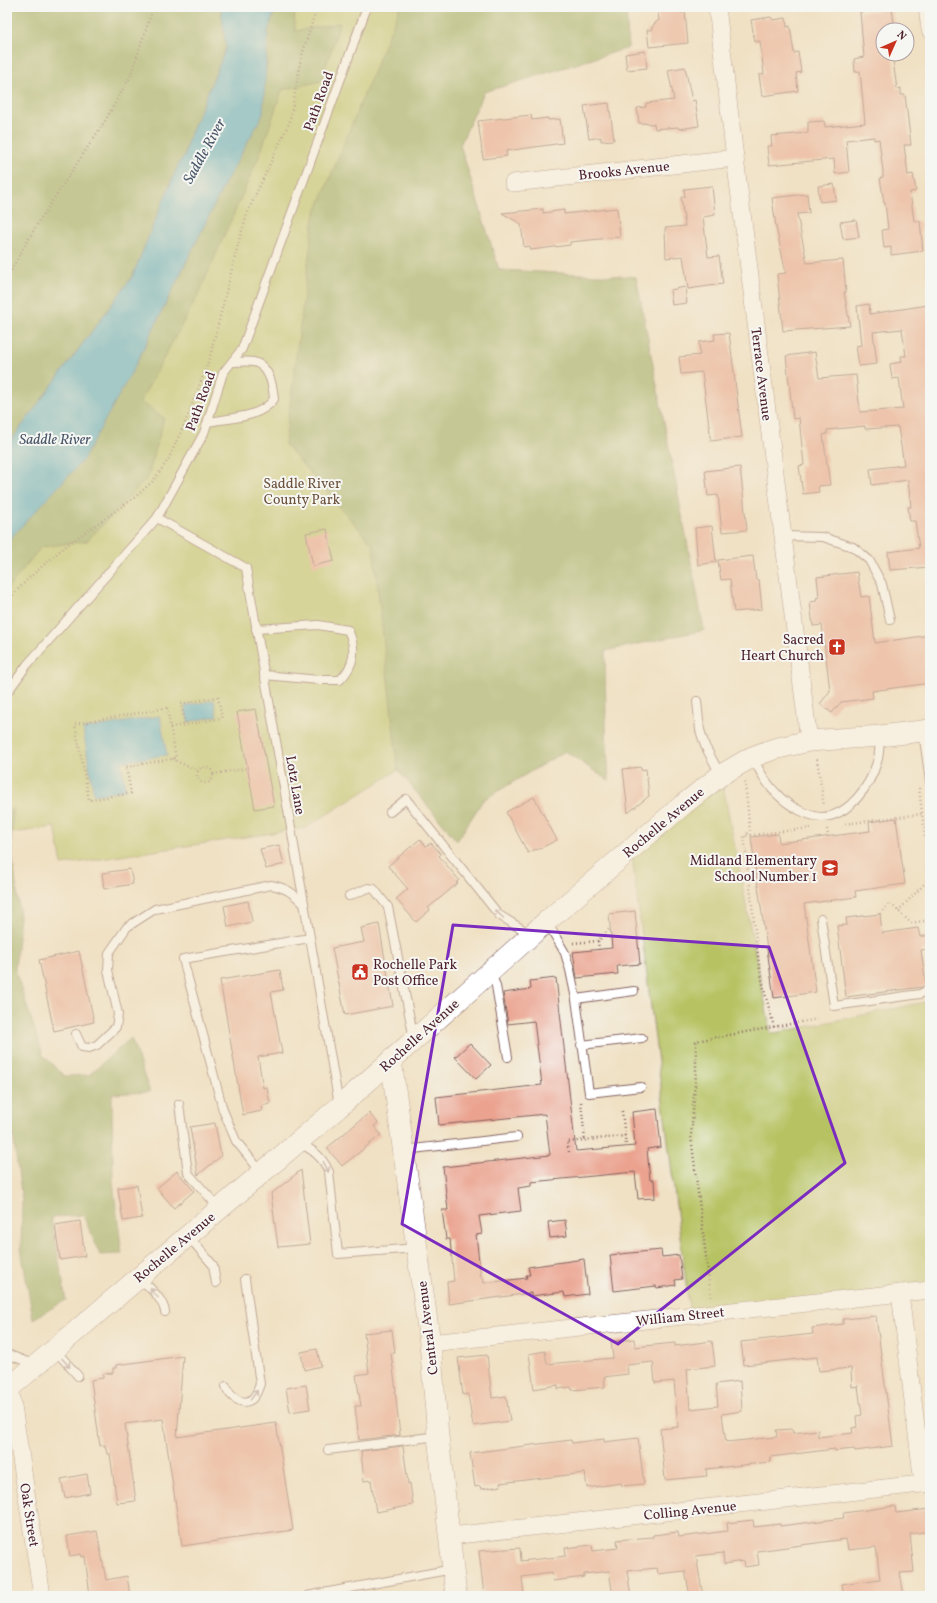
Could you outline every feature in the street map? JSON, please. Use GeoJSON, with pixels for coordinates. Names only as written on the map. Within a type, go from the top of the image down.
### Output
{"type":"FeatureCollection","features":[{"type":"Feature","properties":{"kind":"street","name":"Terrace Avenue"},"geometry":{"type":"LineString","coordinates":[[717,7],[811,749]]}},
{"type":"Feature","properties":{"kind":"street"},"geometry":{"type":"LineString","coordinates":[[927,7],[930,30]]}},
{"type":"Feature","properties":{"kind":"street","name":"Brooks Avenue"},"geometry":{"type":"LineString","coordinates":[[513,183],[735,158]]}},
{"type":"Feature","properties":{"kind":"street","name":"Rochelle Avenue"},"geometry":{"type":"LineString","coordinates":[[9,1388],[297,1143],[547,921],[720,775],[756,765],[774,749],[811,749],[880,736],[927,730]]}},
{"type":"Feature","properties":{"kind":"street","name":"Central Avenue"},"geometry":{"type":"LineString","coordinates":[[391,1060],[430,1343],[438,1436],[456,1596]]}},
{"type":"Feature","properties":{"kind":"street","name":"William Street"},"geometry":{"type":"LineString","coordinates":[[430,1343],[930,1290]]}},
{"type":"Feature","properties":{"kind":"street"},"geometry":{"type":"LineString","coordinates":[[900,1293],[927,1484]]}},
{"type":"Feature","properties":{"kind":"street","name":"Oak Street"},"geometry":{"type":"LineString","coordinates":[[9,1388],[42,1596]]}},
{"type":"Feature","properties":{"kind":"street","name":"Colling Avenue"},"geometry":{"type":"LineString","coordinates":[[450,1536],[927,1484]]}},
{"type":"Feature","properties":{"kind":"lane","name":"Path Road"},"geometry":{"type":"LineString","coordinates":[[7,693],[27,665],[157,518],[204,433],[223,373],[242,349],[367,7]]}},
{"type":"Feature","properties":{"kind":"lane"},"geometry":{"type":"LineString","coordinates":[[208,422],[259,412],[269,406],[274,399],[270,377],[264,369],[255,363],[232,362]]}},
{"type":"Feature","properties":{"kind":"lane","name":"Lotz Lane"},"geometry":{"type":"LineString","coordinates":[[157,518],[246,568],[339,1106]]}},
{"type":"Feature","properties":{"kind":"lane"},"geometry":{"type":"LineString","coordinates":[[783,536],[823,537],[853,547],[869,560],[882,584],[890,620]]}},
{"type":"Feature","properties":{"kind":"lane"},"geometry":{"type":"LineString","coordinates":[[256,629],[318,625],[348,630],[353,640],[353,660],[348,672],[340,680],[319,680],[264,675]]}},
{"type":"Feature","properties":{"kind":"lane"},"geometry":{"type":"LineString","coordinates":[[697,701],[700,730],[704,746],[720,775]]}},
{"type":"Feature","properties":{"kind":"lane"},"geometry":{"type":"LineString","coordinates":[[927,730],[930,782]]}},
{"type":"Feature","properties":{"kind":"lane"},"geometry":{"type":"LineString","coordinates":[[756,765],[779,796],[800,811],[821,817],[839,813],[854,801],[868,782],[878,761],[880,736]]}},
{"type":"Feature","properties":{"kind":"lane"},"geometry":{"type":"LineString","coordinates":[[390,812],[406,799],[499,915],[531,935]]}},
{"type":"Feature","properties":{"kind":"lane"},"geometry":{"type":"LineString","coordinates":[[76,1034],[82,1047],[89,1048],[97,1045],[116,1027],[118,1014],[108,970],[109,953],[127,927],[155,909],[271,885],[284,888],[304,905]]}},
{"type":"Feature","properties":{"kind":"lane"},"geometry":{"type":"LineString","coordinates":[[349,896],[368,888],[374,889],[388,907],[414,1039]]}},
{"type":"Feature","properties":{"kind":"lane"},"geometry":{"type":"LineString","coordinates":[[821,919],[834,1006],[920,994],[930,989]]}},
{"type":"Feature","properties":{"kind":"lane"},"geometry":{"type":"LineString","coordinates":[[547,921],[565,953],[576,999],[581,1045],[589,1093],[641,1087]]}},
{"type":"Feature","properties":{"kind":"lane"},"geometry":{"type":"LineString","coordinates":[[262,1173],[236,1141],[223,1110],[183,959],[310,938]]}},
{"type":"Feature","properties":{"kind":"lane"},"geometry":{"type":"LineString","coordinates":[[491,971],[496,986],[508,1057]]}},
{"type":"Feature","properties":{"kind":"lane"},"geometry":{"type":"LineString","coordinates":[[576,999],[634,991]]}},
{"type":"Feature","properties":{"kind":"lane"},"geometry":{"type":"LineString","coordinates":[[581,1045],[642,1038]]}},
{"type":"Feature","properties":{"kind":"lane"},"geometry":{"type":"LineString","coordinates":[[179,1104],[188,1173],[220,1208]]}},
{"type":"Feature","properties":{"kind":"lane"},"geometry":{"type":"LineString","coordinates":[[403,1150],[517,1137]]}},
{"type":"Feature","properties":{"kind":"lane"},"geometry":{"type":"LineString","coordinates":[[297,1143],[305,1146],[317,1154],[329,1172],[338,1254],[417,1248]]}},
{"type":"Feature","properties":{"kind":"lane"},"geometry":{"type":"LineString","coordinates":[[188,1236],[213,1265],[216,1283]]}},
{"type":"Feature","properties":{"kind":"lane"},"geometry":{"type":"LineString","coordinates":[[140,1277],[158,1297],[164,1307],[165,1312]]}},
{"type":"Feature","properties":{"kind":"lane"},"geometry":{"type":"LineString","coordinates":[[226,1386],[231,1396],[237,1400],[244,1401],[250,1400],[254,1397],[260,1384],[245,1279]]}},
{"type":"Feature","properties":{"kind":"lane"},"geometry":{"type":"LineString","coordinates":[[55,1349],[78,1376]]}},
{"type":"Feature","properties":{"kind":"lane"},"geometry":{"type":"LineString","coordinates":[[7,1354],[36,1365]]}},
{"type":"Feature","properties":{"kind":"lane"},"geometry":{"type":"LineString","coordinates":[[328,1450],[438,1436]]}},
{"type":"Feature","properties":{"kind":"lane"},"geometry":{"type":"LineString","coordinates":[[307,1596],[454,1569]]}},
{"type":"Feature","properties":{"kind":"path"},"geometry":{"type":"LineString","coordinates":[[7,277],[40,221],[105,121],[130,77],[150,14],[150,7]]}},
{"type":"Feature","properties":{"kind":"path"},"geometry":{"type":"LineString","coordinates":[[7,601],[28,579],[63,548],[134,498],[152,481],[168,460],[187,418],[208,360],[248,211],[290,121],[301,58],[317,7]]}},
{"type":"Feature","properties":{"kind":"path"},"geometry":{"type":"LineString","coordinates":[[170,727],[186,725],[222,718],[218,697],[181,704],[186,725]]}},
{"type":"Feature","properties":{"kind":"path"},"geometry":{"type":"LineString","coordinates":[[167,708],[176,758],[172,758],[126,767],[131,793],[89,800],[75,724],[167,708]]}},
{"type":"Feature","properties":{"kind":"path"},"geometry":{"type":"LineString","coordinates":[[811,749],[817,757],[828,836]]}},
{"type":"Feature","properties":{"kind":"path"},"geometry":{"type":"LineString","coordinates":[[172,758],[198,770]]}},
{"type":"Feature","properties":{"kind":"path"},"geometry":{"type":"LineString","coordinates":[[744,836],[750,832],[744,781],[756,765]]}},
{"type":"Feature","properties":{"kind":"path"},"geometry":{"type":"LineString","coordinates":[[202,767],[208,767],[213,774],[212,781],[204,784],[201,783],[197,778],[198,770],[202,767]]}},
{"type":"Feature","properties":{"kind":"path"},"geometry":{"type":"LineString","coordinates":[[213,774],[248,768]]}},
{"type":"Feature","properties":{"kind":"path"},"geometry":{"type":"LineString","coordinates":[[898,911],[930,877],[918,785]]}},
{"type":"Feature","properties":{"kind":"path"},"geometry":{"type":"LineString","coordinates":[[744,836],[922,814]]}},
{"type":"Feature","properties":{"kind":"path"},"geometry":{"type":"LineString","coordinates":[[744,836],[759,964],[774,1027]]}},
{"type":"Feature","properties":{"kind":"path"},"geometry":{"type":"LineString","coordinates":[[880,914],[890,903],[911,923],[930,920]]}},
{"type":"Feature","properties":{"kind":"path"},"geometry":{"type":"LineString","coordinates":[[560,944],[598,941],[610,928]]}},
{"type":"Feature","properties":{"kind":"path"},"geometry":{"type":"LineString","coordinates":[[598,941],[599,950]]}},
{"type":"Feature","properties":{"kind":"path"},"geometry":{"type":"LineString","coordinates":[[712,1313],[691,1136],[696,1086],[696,1041],[818,1019]]}},
{"type":"Feature","properties":{"kind":"path"},"geometry":{"type":"LineString","coordinates":[[622,1110],[626,1146]]}},
{"type":"Feature","properties":{"kind":"path"},"geometry":{"type":"LineString","coordinates":[[569,1152],[568,1142],[625,1136]]}},
{"type":"Feature","properties":{"kind":"highlighted area"},"geometry":{"type":"Polygon","coordinates":[[[453,925],[769,947],[845,1163],[618,1344],[402,1224],[453,925]]]}},
{"type":"Feature","properties":{"kind":"green space","name":"Saddle River County Park"},"geometry":{"type":"Polygon","coordinates":[[[7,7],[626,7],[628,48],[484,92],[460,145],[499,270],[636,277],[704,630],[605,651],[606,733],[609,781],[565,751],[483,800],[457,841],[398,770],[305,828],[62,865],[55,827],[12,833],[13,808],[7,816],[7,7]]]}},
{"type":"Feature","properties":{"kind":"green space"},"geometry":{"type":"Polygon","coordinates":[[[7,7],[221,7],[226,48],[187,143],[185,155],[179,163],[132,277],[7,446],[7,7]]]}},
{"type":"Feature","properties":{"kind":"green space"},"geometry":{"type":"Polygon","coordinates":[[[276,7],[294,7],[295,31],[340,23],[321,81],[282,90],[260,154],[199,293],[140,402],[164,418],[148,477],[87,541],[41,547],[7,589],[7,542],[135,366],[225,183],[263,114],[268,31],[276,7]]]}},
{"type":"Feature","properties":{"kind":"green space"},"geometry":{"type":"Polygon","coordinates":[[[400,7],[626,7],[628,48],[484,92],[460,145],[499,270],[636,277],[704,630],[605,651],[606,733],[609,781],[565,751],[483,800],[457,841],[398,770],[373,545],[285,444],[314,217],[400,7]]]}},
{"type":"Feature","properties":{"kind":"green space"},"geometry":{"type":"Polygon","coordinates":[[[721,775],[771,1034],[930,1001],[930,1290],[690,1315],[631,849],[721,775]]]}},
{"type":"Feature","properties":{"kind":"green space"},"geometry":{"type":"Polygon","coordinates":[[[7,802],[8,813],[13,807],[11,844],[20,917],[15,970],[43,1055],[64,1076],[89,1075],[131,1038],[150,1092],[112,1094],[113,1182],[122,1254],[100,1255],[83,1215],[51,1217],[66,1300],[33,1319],[21,1249],[22,1200],[7,1091],[7,802]]]}},
{"type":"Feature","properties":{"kind":"water","name":"Saddle River"},"geometry":{"type":"Polygon","coordinates":[[[221,7],[276,7],[268,31],[263,114],[225,183],[135,366],[83,460],[7,542],[7,446],[132,277],[179,163],[185,155],[187,143],[226,48],[221,7]]]}},
{"type":"Feature","properties":{"kind":"water"},"geometry":{"type":"Polygon","coordinates":[[[214,700],[217,716],[188,722],[185,706],[214,700]]]}},
{"type":"Feature","properties":{"kind":"water"},"geometry":{"type":"Polygon","coordinates":[[[160,716],[167,755],[121,762],[126,790],[94,795],[83,729],[160,716]]]}},
{"type":"Feature","properties":{"kind":"building"},"geometry":{"type":"Polygon","coordinates":[[[657,7],[681,7],[681,13],[685,12],[688,43],[649,47],[647,30],[651,30],[654,24],[659,20],[657,7]]]}},
{"type":"Feature","properties":{"kind":"building"},"geometry":{"type":"Polygon","coordinates":[[[892,9],[894,22],[875,22],[875,62],[893,62],[897,89],[901,88],[901,95],[905,95],[911,145],[904,145],[908,175],[913,174],[916,191],[910,192],[914,221],[920,221],[923,251],[891,255],[891,247],[884,248],[882,230],[888,229],[880,178],[883,177],[883,171],[879,139],[874,140],[874,137],[846,140],[849,172],[835,174],[834,159],[769,165],[767,146],[772,146],[771,136],[808,133],[808,122],[824,121],[825,127],[865,123],[860,71],[855,72],[854,59],[864,57],[860,12],[892,9]]]}},
{"type":"Feature","properties":{"kind":"building"},"geometry":{"type":"Polygon","coordinates":[[[771,17],[773,20],[786,18],[787,27],[790,26],[794,53],[798,52],[801,72],[796,73],[798,91],[762,96],[759,75],[764,74],[760,41],[755,42],[751,20],[771,17]]]}},
{"type":"Feature","properties":{"kind":"building"},"geometry":{"type":"Polygon","coordinates":[[[645,51],[647,68],[627,70],[625,54],[645,51]]]}},
{"type":"Feature","properties":{"kind":"building"},"geometry":{"type":"Polygon","coordinates":[[[685,67],[692,101],[695,100],[699,126],[679,129],[678,127],[655,129],[654,124],[639,123],[637,108],[646,107],[646,103],[674,100],[668,70],[685,67]]]}},
{"type":"Feature","properties":{"kind":"building"},"geometry":{"type":"Polygon","coordinates":[[[609,103],[614,140],[601,141],[601,137],[589,139],[584,106],[609,103]]]}},
{"type":"Feature","properties":{"kind":"building"},"geometry":{"type":"Polygon","coordinates":[[[531,115],[532,120],[548,118],[548,120],[560,119],[563,143],[506,151],[507,156],[483,159],[478,121],[531,115]]]}},
{"type":"Feature","properties":{"kind":"building"},"geometry":{"type":"Polygon","coordinates":[[[834,184],[836,200],[820,202],[818,186],[834,184]]]}},
{"type":"Feature","properties":{"kind":"building"},"geometry":{"type":"Polygon","coordinates":[[[712,186],[715,215],[703,217],[708,257],[719,256],[723,284],[688,289],[683,256],[666,258],[665,228],[685,226],[681,197],[685,197],[684,189],[712,186]]]}},
{"type":"Feature","properties":{"kind":"building"},"geometry":{"type":"Polygon","coordinates":[[[807,194],[809,213],[797,214],[807,263],[843,260],[846,292],[844,292],[850,326],[783,331],[777,274],[786,273],[776,227],[772,198],[807,194]]]}},
{"type":"Feature","properties":{"kind":"building"},"geometry":{"type":"Polygon","coordinates":[[[617,208],[620,237],[570,242],[570,245],[531,250],[530,246],[524,247],[521,224],[502,213],[543,209],[543,213],[564,210],[564,214],[617,208]]]}},
{"type":"Feature","properties":{"kind":"building"},"geometry":{"type":"Polygon","coordinates":[[[856,220],[859,237],[843,239],[840,222],[856,220]]]}},
{"type":"Feature","properties":{"kind":"building"},"geometry":{"type":"Polygon","coordinates":[[[685,287],[687,303],[672,305],[670,290],[685,287]]]}},
{"type":"Feature","properties":{"kind":"building"},"geometry":{"type":"Polygon","coordinates":[[[869,304],[870,314],[928,305],[930,314],[930,567],[890,570],[888,552],[919,548],[915,521],[910,521],[908,507],[911,507],[908,480],[872,485],[870,469],[904,465],[898,427],[865,429],[865,426],[827,430],[827,434],[823,435],[830,485],[818,486],[819,492],[803,494],[799,466],[804,465],[799,418],[793,419],[786,356],[815,352],[819,378],[856,375],[860,412],[903,409],[899,378],[892,379],[890,364],[902,362],[901,356],[906,356],[902,329],[873,332],[877,364],[859,366],[856,346],[861,345],[857,306],[869,304]]]}},
{"type":"Feature","properties":{"kind":"building"},"geometry":{"type":"Polygon","coordinates":[[[729,333],[742,437],[711,441],[702,372],[681,374],[679,357],[700,355],[699,342],[715,340],[714,334],[729,333]]]}},
{"type":"Feature","properties":{"kind":"building"},"geometry":{"type":"Polygon","coordinates":[[[740,467],[747,530],[722,532],[718,495],[708,496],[705,471],[740,467]]]}},
{"type":"Feature","properties":{"kind":"building"},"geometry":{"type":"Polygon","coordinates":[[[712,526],[716,562],[698,565],[695,528],[712,526]]]}},
{"type":"Feature","properties":{"kind":"building"},"geometry":{"type":"Polygon","coordinates":[[[327,529],[334,561],[313,566],[306,533],[327,529]]]}},
{"type":"Feature","properties":{"kind":"building"},"geometry":{"type":"Polygon","coordinates":[[[753,556],[756,580],[759,580],[762,609],[734,612],[730,579],[721,580],[718,560],[753,556]]]}},
{"type":"Feature","properties":{"kind":"building"},"geometry":{"type":"Polygon","coordinates":[[[857,572],[861,597],[869,596],[875,643],[930,635],[930,683],[872,691],[873,698],[841,702],[832,713],[820,704],[830,691],[822,625],[813,626],[810,602],[817,601],[816,598],[819,597],[817,577],[857,572]]]}},
{"type":"Feature","properties":{"kind":"building"},"geometry":{"type":"Polygon","coordinates":[[[256,709],[274,806],[255,809],[237,712],[256,709]]]}},
{"type":"Feature","properties":{"kind":"building"},"geometry":{"type":"Polygon","coordinates":[[[641,767],[641,770],[646,769],[649,796],[628,813],[623,769],[641,767]]]}},
{"type":"Feature","properties":{"kind":"building"},"geometry":{"type":"Polygon","coordinates":[[[534,797],[557,840],[528,853],[506,812],[534,797]]]}},
{"type":"Feature","properties":{"kind":"building"},"geometry":{"type":"Polygon","coordinates":[[[896,818],[905,884],[855,891],[856,897],[804,904],[816,992],[774,998],[751,837],[778,834],[779,843],[870,831],[869,822],[896,818]]]}},
{"type":"Feature","properties":{"kind":"building"},"geometry":{"type":"Polygon","coordinates":[[[420,839],[426,846],[431,843],[441,854],[439,856],[459,880],[456,882],[458,883],[428,908],[430,910],[416,922],[396,899],[408,889],[388,866],[420,839]]]}},
{"type":"Feature","properties":{"kind":"building"},"geometry":{"type":"Polygon","coordinates":[[[279,845],[284,864],[266,869],[260,849],[279,845]]]}},
{"type":"Feature","properties":{"kind":"building"},"geometry":{"type":"Polygon","coordinates":[[[130,869],[133,884],[104,889],[102,873],[130,869]]]}},
{"type":"Feature","properties":{"kind":"building"},"geometry":{"type":"Polygon","coordinates":[[[248,901],[252,922],[228,927],[224,906],[248,901]]]}},
{"type":"Feature","properties":{"kind":"building"},"geometry":{"type":"Polygon","coordinates":[[[635,911],[640,964],[617,966],[618,974],[577,978],[573,952],[612,948],[609,914],[635,911]]]}},
{"type":"Feature","properties":{"kind":"building"},"geometry":{"type":"Polygon","coordinates":[[[880,914],[882,933],[918,928],[920,937],[930,935],[930,949],[921,950],[926,985],[922,987],[846,997],[837,926],[847,925],[846,918],[880,914]]]}},
{"type":"Feature","properties":{"kind":"building"},"geometry":{"type":"Polygon","coordinates":[[[379,924],[393,1006],[345,1015],[332,948],[364,942],[361,928],[379,924]]]}},
{"type":"Feature","properties":{"kind":"building"},"geometry":{"type":"Polygon","coordinates":[[[79,951],[94,1022],[54,1031],[39,960],[79,951]]]}},
{"type":"Feature","properties":{"kind":"building"},"geometry":{"type":"Polygon","coordinates":[[[280,970],[283,990],[271,992],[282,1053],[258,1057],[263,1088],[267,1087],[270,1104],[261,1106],[262,1111],[243,1115],[220,980],[280,970]]]}},
{"type":"Feature","properties":{"kind":"building"},"geometry":{"type":"Polygon","coordinates":[[[556,978],[576,1151],[635,1146],[632,1112],[657,1109],[661,1147],[647,1149],[650,1180],[654,1180],[655,1198],[638,1199],[635,1172],[531,1182],[531,1186],[518,1188],[521,1211],[479,1216],[482,1234],[476,1235],[481,1278],[483,1278],[484,1283],[527,1278],[526,1275],[530,1275],[528,1267],[584,1259],[588,1294],[565,1297],[564,1292],[531,1296],[531,1293],[449,1304],[447,1282],[454,1281],[450,1239],[446,1239],[442,1210],[448,1210],[443,1167],[550,1155],[545,1114],[439,1125],[436,1097],[542,1085],[534,1021],[508,1024],[503,993],[531,989],[530,981],[556,978]]]}},
{"type":"Feature","properties":{"kind":"building"},"geometry":{"type":"Polygon","coordinates":[[[470,1043],[491,1065],[476,1079],[455,1057],[470,1043]]]}},
{"type":"Feature","properties":{"kind":"building"},"geometry":{"type":"Polygon","coordinates":[[[369,1113],[378,1123],[374,1126],[381,1135],[342,1166],[327,1148],[369,1113]]]}},
{"type":"Feature","properties":{"kind":"building"},"geometry":{"type":"Polygon","coordinates":[[[215,1123],[221,1156],[198,1175],[190,1127],[215,1123]]]}},
{"type":"Feature","properties":{"kind":"building"},"geometry":{"type":"Polygon","coordinates":[[[301,1170],[310,1244],[278,1247],[271,1194],[301,1170]]]}},
{"type":"Feature","properties":{"kind":"building"},"geometry":{"type":"Polygon","coordinates":[[[177,1171],[194,1191],[174,1208],[157,1188],[177,1171]]]}},
{"type":"Feature","properties":{"kind":"building"},"geometry":{"type":"Polygon","coordinates":[[[137,1185],[142,1218],[123,1221],[118,1188],[137,1185]]]}},
{"type":"Feature","properties":{"kind":"building"},"geometry":{"type":"Polygon","coordinates":[[[565,1220],[567,1236],[550,1238],[548,1222],[565,1220]]]}},
{"type":"Feature","properties":{"kind":"building"},"geometry":{"type":"Polygon","coordinates":[[[80,1221],[85,1256],[60,1260],[55,1225],[80,1221]]]}},
{"type":"Feature","properties":{"kind":"building"},"geometry":{"type":"Polygon","coordinates":[[[661,1250],[662,1257],[679,1255],[682,1279],[675,1280],[676,1285],[614,1291],[610,1255],[661,1250]]]}},
{"type":"Feature","properties":{"kind":"building"},"geometry":{"type":"Polygon","coordinates":[[[876,1316],[893,1446],[855,1451],[854,1449],[835,1451],[835,1449],[770,1457],[771,1462],[706,1469],[707,1476],[665,1480],[660,1429],[678,1427],[674,1381],[655,1383],[653,1362],[627,1365],[628,1374],[604,1377],[605,1387],[572,1390],[571,1387],[558,1389],[558,1385],[534,1389],[529,1354],[545,1351],[547,1364],[613,1358],[611,1342],[634,1339],[635,1347],[675,1343],[675,1346],[712,1341],[715,1366],[687,1369],[690,1409],[718,1406],[716,1384],[740,1381],[742,1411],[722,1414],[726,1442],[777,1437],[776,1430],[792,1429],[793,1433],[818,1430],[818,1437],[853,1433],[852,1428],[857,1427],[856,1416],[862,1415],[858,1386],[852,1387],[851,1368],[819,1371],[817,1357],[744,1365],[741,1342],[813,1334],[812,1328],[843,1324],[843,1319],[876,1316]]]}},
{"type":"Feature","properties":{"kind":"building"},"geometry":{"type":"Polygon","coordinates":[[[392,1330],[395,1353],[391,1353],[400,1435],[359,1440],[355,1406],[361,1406],[356,1375],[369,1373],[364,1333],[392,1330]]]}},
{"type":"Feature","properties":{"kind":"building"},"geometry":{"type":"Polygon","coordinates":[[[317,1349],[321,1366],[304,1370],[301,1352],[317,1349]]]}},
{"type":"Feature","properties":{"kind":"building"},"geometry":{"type":"Polygon","coordinates":[[[487,1355],[492,1398],[506,1396],[510,1421],[473,1426],[468,1394],[463,1395],[458,1358],[487,1355]]]}},
{"type":"Feature","properties":{"kind":"building"},"geometry":{"type":"Polygon","coordinates":[[[183,1356],[177,1437],[276,1423],[293,1530],[182,1546],[163,1419],[125,1424],[136,1501],[117,1503],[110,1454],[107,1454],[105,1445],[100,1446],[91,1380],[103,1378],[103,1374],[113,1373],[113,1368],[116,1368],[116,1365],[183,1356]]]}},
{"type":"Feature","properties":{"kind":"building"},"geometry":{"type":"Polygon","coordinates":[[[306,1385],[310,1409],[290,1412],[286,1388],[306,1385]]]}},
{"type":"Feature","properties":{"kind":"building"},"geometry":{"type":"Polygon","coordinates":[[[638,1438],[644,1484],[622,1486],[621,1483],[587,1488],[585,1473],[500,1483],[501,1486],[481,1489],[480,1486],[475,1487],[470,1453],[571,1440],[572,1443],[604,1439],[604,1442],[638,1438]]]}},
{"type":"Feature","properties":{"kind":"building"},"geometry":{"type":"Polygon","coordinates":[[[403,1446],[408,1484],[410,1483],[413,1505],[376,1512],[371,1480],[364,1481],[361,1451],[403,1446]]]}},
{"type":"Feature","properties":{"kind":"building"},"geometry":{"type":"Polygon","coordinates":[[[87,1474],[90,1493],[65,1498],[61,1479],[87,1474]]]}},
{"type":"Feature","properties":{"kind":"building"},"geometry":{"type":"Polygon","coordinates":[[[895,1506],[896,1513],[930,1509],[930,1531],[910,1534],[914,1572],[900,1573],[904,1596],[844,1596],[842,1584],[880,1579],[876,1547],[848,1550],[846,1539],[757,1551],[759,1565],[744,1567],[743,1561],[724,1564],[723,1553],[696,1556],[703,1596],[690,1596],[685,1571],[658,1574],[657,1568],[627,1571],[631,1596],[613,1596],[609,1571],[584,1574],[584,1577],[553,1581],[552,1573],[522,1577],[524,1596],[484,1596],[479,1551],[520,1548],[521,1561],[566,1556],[565,1548],[592,1545],[593,1551],[618,1548],[617,1540],[653,1537],[653,1535],[678,1532],[679,1537],[728,1531],[727,1523],[753,1520],[754,1527],[780,1524],[780,1526],[844,1518],[843,1513],[895,1506]]]}},
{"type":"Feature","properties":{"kind":"building"},"geometry":{"type":"Polygon","coordinates":[[[97,1531],[106,1580],[127,1576],[130,1596],[90,1596],[85,1556],[82,1557],[81,1554],[70,1556],[67,1536],[97,1531]]]}},
{"type":"Feature","properties":{"kind":"place","name":"Sacred Heart Church"},"geometry":{"type":"Point","coordinates":[837,647]}},
{"type":"Feature","properties":{"kind":"place","name":"Midland Elementary School Number 1"},"geometry":{"type":"Point","coordinates":[830,868]}},
{"type":"Feature","properties":{"kind":"place","name":"Rochelle Park Post Office"},"geometry":{"type":"Point","coordinates":[360,972]}}]}
